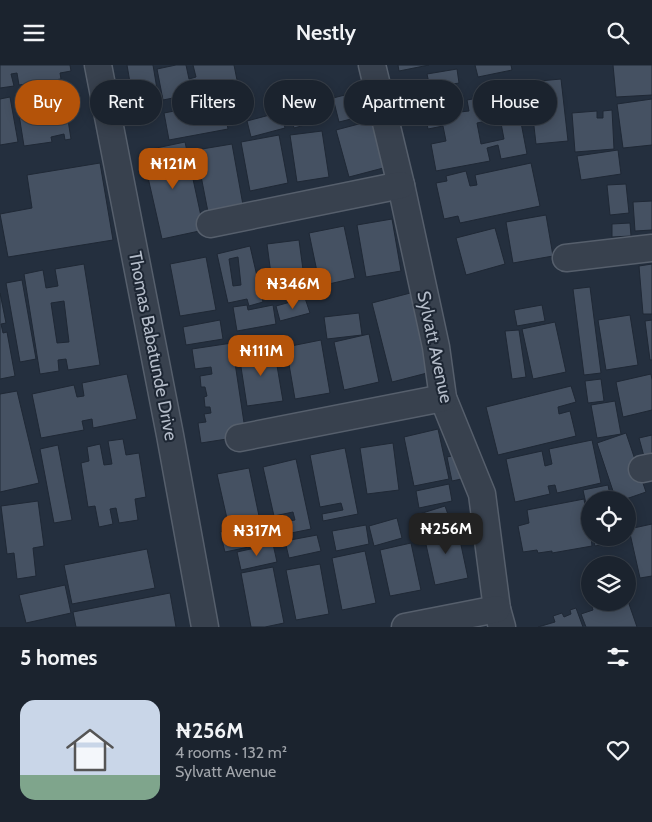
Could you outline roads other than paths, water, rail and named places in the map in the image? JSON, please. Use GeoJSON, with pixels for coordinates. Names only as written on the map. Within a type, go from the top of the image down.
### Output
{"type":"FeatureCollection","features":[{"type":"Feature","properties":{"kind":"street","name":"Thomas Babatunde Drive"},"geometry":{"type":"LineString","coordinates":[[98,65],[170,435],[205,627]]}},
{"type":"Feature","properties":{"kind":"street","name":"Sylvatt Avenue"},"geometry":{"type":"LineString","coordinates":[[372,65],[401,185],[436,347],[443,398],[482,494],[500,618]]}},
{"type":"Feature","properties":{"kind":"street"},"geometry":{"type":"LineString","coordinates":[[210,224],[401,185]]}},
{"type":"Feature","properties":{"kind":"street"},"geometry":{"type":"LineString","coordinates":[[566,258],[652,247]]}},
{"type":"Feature","properties":{"kind":"street"},"geometry":{"type":"LineString","coordinates":[[239,438],[443,398]]}},
{"type":"Feature","properties":{"kind":"street"},"geometry":{"type":"LineString","coordinates":[[405,627],[500,618]]}}]}
